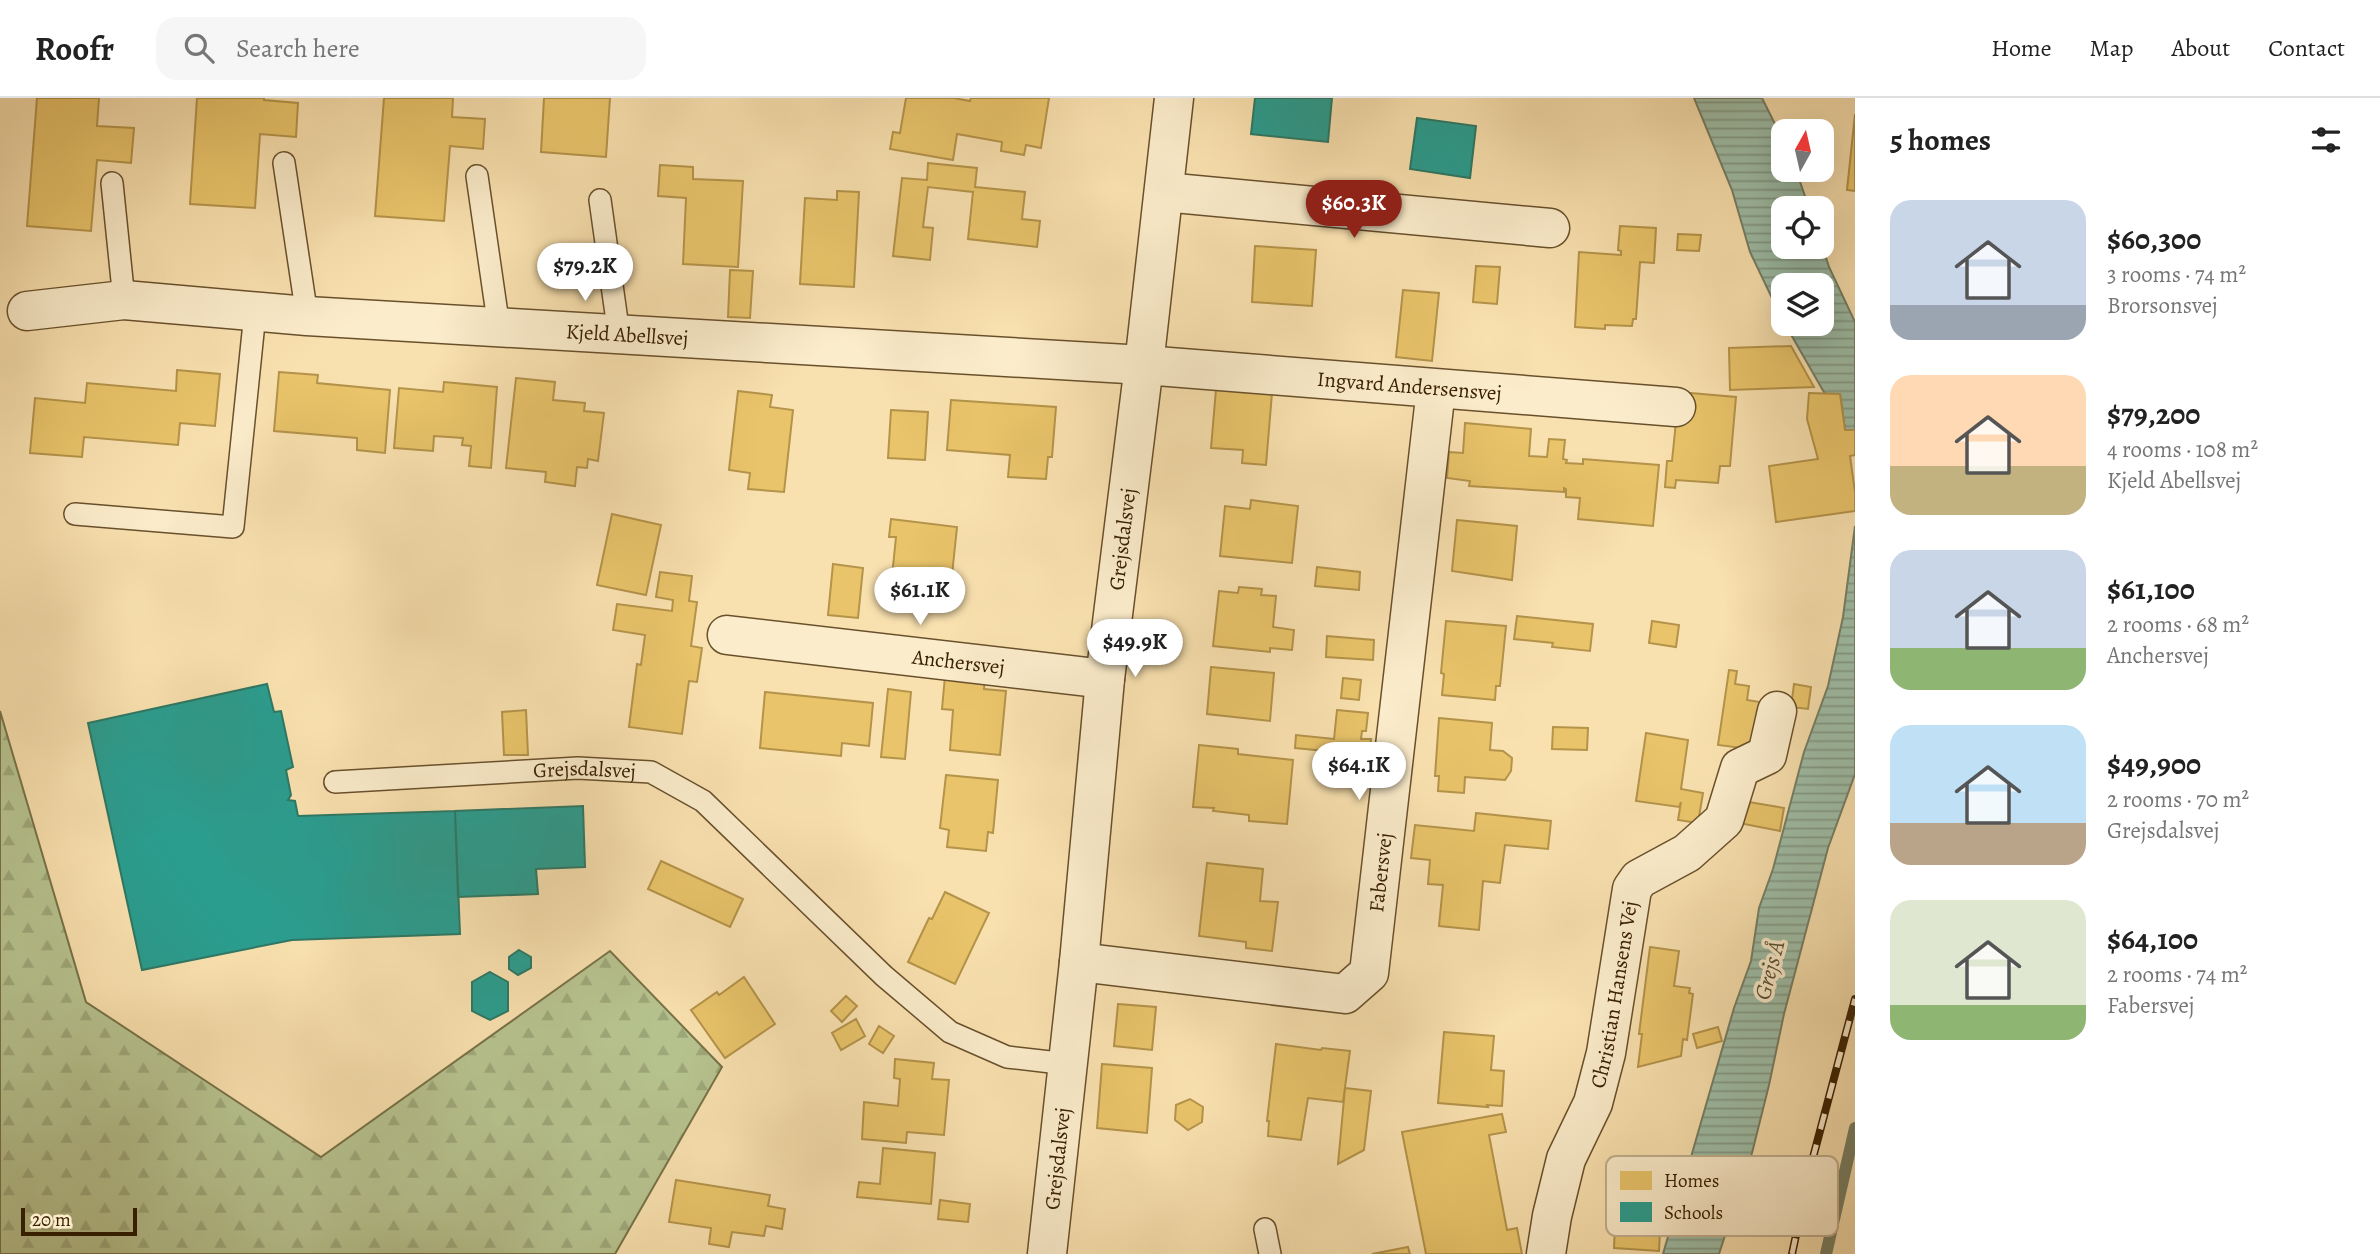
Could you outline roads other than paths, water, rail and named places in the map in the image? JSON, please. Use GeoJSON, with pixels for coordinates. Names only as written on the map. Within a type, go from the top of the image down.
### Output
{"type":"FeatureCollection","features":[{"type":"Feature","properties":{"kind":"street","name":"Grejsdalsvej"},"geometry":{"type":"LineString","coordinates":[[1048,1254],[1105,679],[1174,98]]}},
{"type":"Feature","properties":{"kind":"street"},"geometry":{"type":"LineString","coordinates":[[1164,192],[1550,228]]}},
{"type":"Feature","properties":{"kind":"street","name":"Kjeld Abellsvej"},"geometry":{"type":"LineString","coordinates":[[27,311],[124,300],[255,313],[1144,365]]}},
{"type":"Feature","properties":{"kind":"street","name":"Ingvard Andersensvej"},"geometry":{"type":"LineString","coordinates":[[1144,365],[1676,407]]}},
{"type":"Feature","properties":{"kind":"street","name":"Fabersvej"},"geometry":{"type":"LineString","coordinates":[[1079,962],[1345,994],[1369,973],[1436,389]]}},
{"type":"Feature","properties":{"kind":"street","name":"Anchersvej"},"geometry":{"type":"LineString","coordinates":[[727,635],[1105,679]]}},
{"type":"Feature","properties":{"kind":"street","name":"Christian Hansens Vej"},"geometry":{"type":"LineString","coordinates":[[1546,1254],[1566,1159],[1593,1103],[1606,1053],[1632,888],[1639,879],[1687,853],[1724,820],[1740,768],[1767,755],[1777,711]]}},
{"type":"Feature","properties":{"kind":"lane"},"geometry":{"type":"LineString","coordinates":[[284,163],[307,316]]}},
{"type":"Feature","properties":{"kind":"lane"},"geometry":{"type":"LineString","coordinates":[[477,176],[499,328]]}},
{"type":"Feature","properties":{"kind":"lane"},"geometry":{"type":"LineString","coordinates":[[112,183],[124,300]]}},
{"type":"Feature","properties":{"kind":"lane"},"geometry":{"type":"LineString","coordinates":[[600,200],[619,335]]}},
{"type":"Feature","properties":{"kind":"lane"},"geometry":{"type":"LineString","coordinates":[[75,514],[233,527],[255,313]]}},
{"type":"Feature","properties":{"kind":"lane","name":"Grejsdalsvej"},"geometry":{"type":"LineString","coordinates":[[335,782],[578,768],[650,772],[703,802],[884,976],[950,1032],[1007,1057],[1068,1064]]}},
{"type":"Feature","properties":{"kind":"lane"},"geometry":{"type":"LineString","coordinates":[[1265,1230],[1270,1254]]}},
{"type":"Feature","properties":{"kind":"water"},"geometry":{"type":"Polygon","coordinates":[[[1694,98],[1762,98],[1772,119],[1771,182],[1800,182],[1805,196],[1771,196],[1771,259],[1826,259],[1832,273],[1771,273],[1771,296],[1750,252],[1732,190],[1694,98]]]}},
{"type":"Feature","properties":{"kind":"water"},"geometry":{"type":"Polygon","coordinates":[[[1834,278],[1855,322],[1855,430],[1845,430],[1840,394],[1825,394],[1792,336],[1834,336],[1834,278]]]}},
{"type":"Feature","properties":{"kind":"water","name":"Grejs Å"},"geometry":{"type":"Polygon","coordinates":[[[1855,526],[1855,774],[1828,848],[1784,1014],[1751,1156],[1691,1156],[1734,1008],[1751,961],[1759,908],[1773,869],[1804,752],[1828,686],[1843,617],[1855,526]]]}},
{"type":"Feature","properties":{"kind":"water"},"geometry":{"type":"Polygon","coordinates":[[[1668,1236],[1725,1236],[1719,1254],[1663,1254],[1668,1236]]]}},
{"type":"Feature","properties":{"kind":"waterway"},"geometry":{"type":"LineString","coordinates":[[1838,1202],[1855,1128]]}},
{"type":"Feature","properties":{"kind":"waterway"},"geometry":{"type":"LineString","coordinates":[[1826,1254],[1830,1236]]}},
{"type":"Feature","properties":{"kind":"railway"},"geometry":{"type":"LineString","coordinates":[[1813,1156],[1855,999]]}},
{"type":"Feature","properties":{"kind":"railway"},"geometry":{"type":"LineString","coordinates":[[1792,1254],[1796,1236]]}}]}
